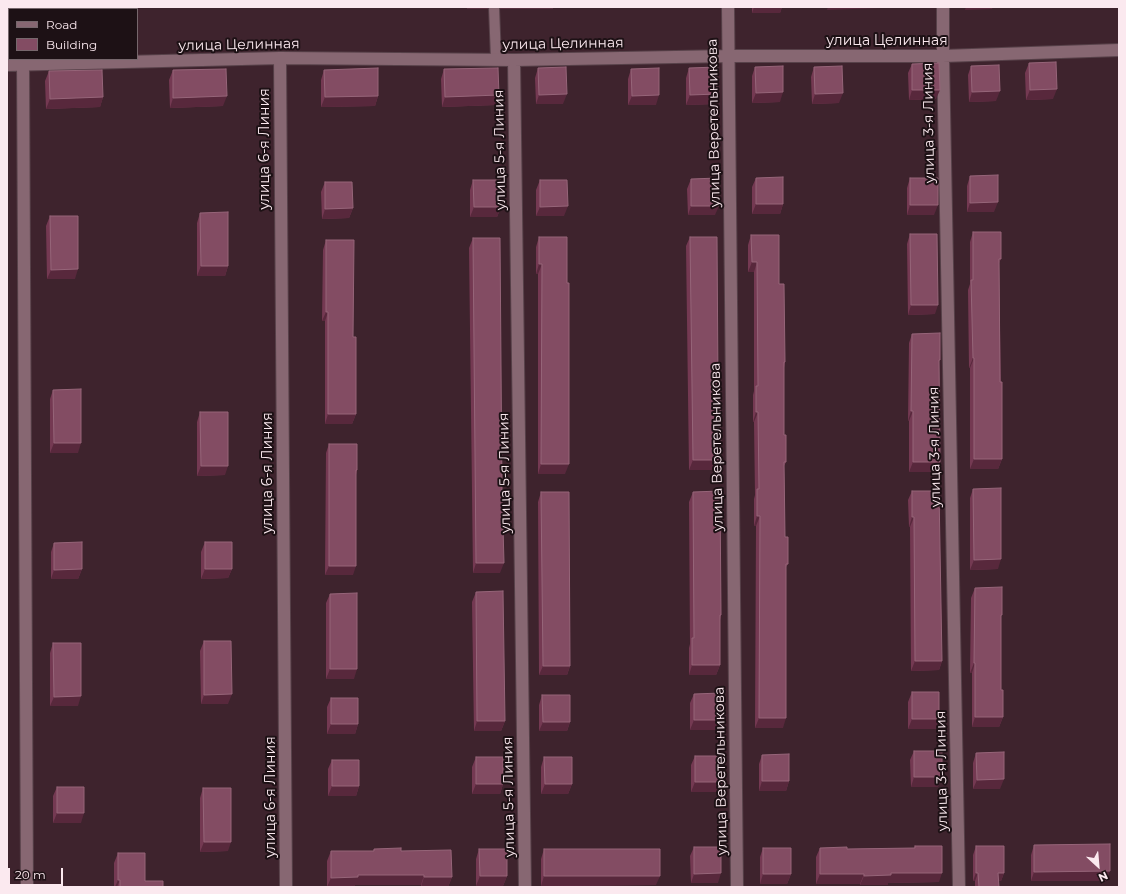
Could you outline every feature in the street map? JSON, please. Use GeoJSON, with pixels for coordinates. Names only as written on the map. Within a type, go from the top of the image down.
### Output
{"type":"FeatureCollection","features":[{"type":"Feature","properties":{"kind":"street","name":"улица Веретельникова"},"geometry":{"type":"LineString","coordinates":[[728,7],[737,887]]}},
{"type":"Feature","properties":{"kind":"street","name":"улица 3-я Линия"},"geometry":{"type":"LineString","coordinates":[[943,7],[942,56],[959,887]]}},
{"type":"Feature","properties":{"kind":"street","name":"улица Целинная"},"geometry":{"type":"LineString","coordinates":[[7,65],[23,62],[280,58],[514,60],[728,56],[942,56],[1119,50]]}},
{"type":"Feature","properties":{"kind":"street","name":"улица 6-я Линия"},"geometry":{"type":"LineString","coordinates":[[280,58],[286,887]]}},
{"type":"Feature","properties":{"kind":"street","name":"улица 5-я Линия"},"geometry":{"type":"LineString","coordinates":[[514,60],[525,887]]}},
{"type":"Feature","properties":{"kind":"street"},"geometry":{"type":"LineString","coordinates":[[23,62],[27,887]]}},
{"type":"Feature","properties":{"kind":"lane"},"geometry":{"type":"LineString","coordinates":[[494,7],[496,59]]}},
{"type":"Feature","properties":{"kind":"shaded area"},"geometry":{"type":"Polygon","coordinates":[[[467,7],[553,7],[553,9],[467,9],[467,7]]]}},
{"type":"Feature","properties":{"kind":"building"},"geometry":{"type":"Polygon","coordinates":[[[1056,62],[1057,89],[1030,90],[1029,63],[1056,62]]]}},
{"type":"Feature","properties":{"kind":"building"},"geometry":{"type":"Polygon","coordinates":[[[939,63],[940,90],[912,90],[912,64],[939,63]]]}},
{"type":"Feature","properties":{"kind":"building"},"geometry":{"type":"Polygon","coordinates":[[[999,65],[1000,91],[972,92],[971,66],[999,65]]]}},
{"type":"Feature","properties":{"kind":"building"},"geometry":{"type":"Polygon","coordinates":[[[783,66],[783,92],[756,93],[755,67],[783,66]]]}},
{"type":"Feature","properties":{"kind":"building"},"geometry":{"type":"Polygon","coordinates":[[[842,66],[843,93],[815,94],[814,67],[842,66]]]}},
{"type":"Feature","properties":{"kind":"building"},"geometry":{"type":"Polygon","coordinates":[[[566,67],[567,94],[539,95],[538,68],[566,67]]]}},
{"type":"Feature","properties":{"kind":"building"},"geometry":{"type":"Polygon","coordinates":[[[717,67],[717,94],[690,95],[689,68],[717,67]]]}},
{"type":"Feature","properties":{"kind":"building"},"geometry":{"type":"Polygon","coordinates":[[[378,68],[378,96],[325,97],[324,70],[378,68]]]}},
{"type":"Feature","properties":{"kind":"building"},"geometry":{"type":"Polygon","coordinates":[[[498,68],[499,95],[445,97],[444,69],[498,68]]]}},
{"type":"Feature","properties":{"kind":"building"},"geometry":{"type":"Polygon","coordinates":[[[659,68],[659,95],[632,96],[631,69],[659,68]]]}},
{"type":"Feature","properties":{"kind":"building"},"geometry":{"type":"Polygon","coordinates":[[[226,69],[227,96],[173,98],[173,70],[226,69]]]}},
{"type":"Feature","properties":{"kind":"building"},"geometry":{"type":"Polygon","coordinates":[[[102,70],[103,97],[50,99],[49,71],[102,70]]]}},
{"type":"Feature","properties":{"kind":"building"},"geometry":{"type":"Polygon","coordinates":[[[998,175],[998,202],[970,203],[970,176],[998,175]]]}},
{"type":"Feature","properties":{"kind":"building"},"geometry":{"type":"Polygon","coordinates":[[[783,177],[783,204],[756,204],[756,178],[783,177]]]}},
{"type":"Feature","properties":{"kind":"building"},"geometry":{"type":"Polygon","coordinates":[[[718,178],[719,206],[691,206],[691,179],[718,178]]]}},
{"type":"Feature","properties":{"kind":"building"},"geometry":{"type":"Polygon","coordinates":[[[910,178],[938,178],[938,205],[910,205],[910,178]]]}},
{"type":"Feature","properties":{"kind":"building"},"geometry":{"type":"Polygon","coordinates":[[[473,180],[501,180],[501,207],[474,207],[473,180]]]}},
{"type":"Feature","properties":{"kind":"building"},"geometry":{"type":"Polygon","coordinates":[[[540,180],[567,180],[568,206],[540,207],[540,180]]]}},
{"type":"Feature","properties":{"kind":"building"},"geometry":{"type":"Polygon","coordinates":[[[325,182],[352,182],[353,208],[325,209],[325,182]]]}},
{"type":"Feature","properties":{"kind":"building"},"geometry":{"type":"Polygon","coordinates":[[[228,212],[228,266],[201,266],[200,213],[228,212]]]}},
{"type":"Feature","properties":{"kind":"building"},"geometry":{"type":"Polygon","coordinates":[[[50,216],[78,216],[78,269],[51,270],[50,216]]]}},
{"type":"Feature","properties":{"kind":"building"},"geometry":{"type":"Polygon","coordinates":[[[973,232],[1001,232],[1001,259],[999,259],[1002,459],[974,459],[974,358],[971,280],[973,280],[973,232]]]}},
{"type":"Feature","properties":{"kind":"building"},"geometry":{"type":"Polygon","coordinates":[[[910,234],[937,234],[938,305],[911,305],[910,234]]]}},
{"type":"Feature","properties":{"kind":"building"},"geometry":{"type":"Polygon","coordinates":[[[751,235],[779,235],[779,284],[784,284],[784,435],[786,435],[786,462],[784,462],[785,537],[788,537],[788,564],[786,564],[786,718],[759,718],[760,516],[757,516],[757,489],[759,489],[758,412],[756,412],[756,386],[758,386],[757,262],[752,262],[751,235]]]}},
{"type":"Feature","properties":{"kind":"building"},"geometry":{"type":"Polygon","coordinates":[[[539,237],[567,237],[567,283],[569,283],[569,464],[541,464],[542,264],[539,264],[539,237]]]}},
{"type":"Feature","properties":{"kind":"building"},"geometry":{"type":"Polygon","coordinates":[[[690,237],[717,237],[718,385],[720,385],[721,460],[693,460],[690,237]]]}},
{"type":"Feature","properties":{"kind":"building"},"geometry":{"type":"Polygon","coordinates":[[[473,238],[500,238],[504,563],[476,563],[473,238]]]}},
{"type":"Feature","properties":{"kind":"building"},"geometry":{"type":"Polygon","coordinates":[[[326,240],[354,240],[353,337],[356,337],[356,414],[328,414],[326,240]]]}},
{"type":"Feature","properties":{"kind":"building"},"geometry":{"type":"Polygon","coordinates":[[[940,333],[940,462],[913,462],[913,411],[911,411],[912,334],[940,333]]]}},
{"type":"Feature","properties":{"kind":"building"},"geometry":{"type":"Polygon","coordinates":[[[81,389],[81,443],[54,443],[53,390],[81,389]]]}},
{"type":"Feature","properties":{"kind":"building"},"geometry":{"type":"Polygon","coordinates":[[[200,412],[228,412],[228,466],[201,466],[200,412]]]}},
{"type":"Feature","properties":{"kind":"building"},"geometry":{"type":"Polygon","coordinates":[[[329,444],[357,444],[356,566],[329,566],[329,444]]]}},
{"type":"Feature","properties":{"kind":"building"},"geometry":{"type":"Polygon","coordinates":[[[1001,488],[1001,559],[974,560],[973,489],[1001,488]]]}},
{"type":"Feature","properties":{"kind":"building"},"geometry":{"type":"Polygon","coordinates":[[[720,491],[720,665],[692,665],[692,638],[694,638],[693,492],[720,491]]]}},
{"type":"Feature","properties":{"kind":"building"},"geometry":{"type":"Polygon","coordinates":[[[912,491],[939,491],[942,661],[915,661],[914,517],[912,517],[912,491]]]}},
{"type":"Feature","properties":{"kind":"building"},"geometry":{"type":"Polygon","coordinates":[[[541,492],[569,492],[570,666],[543,666],[541,492]]]}},
{"type":"Feature","properties":{"kind":"building"},"geometry":{"type":"Polygon","coordinates":[[[82,542],[82,569],[54,570],[54,543],[82,542]]]}},
{"type":"Feature","properties":{"kind":"building"},"geometry":{"type":"Polygon","coordinates":[[[205,542],[232,542],[232,569],[205,569],[205,542]]]}},
{"type":"Feature","properties":{"kind":"building"},"geometry":{"type":"Polygon","coordinates":[[[1002,587],[1001,690],[1003,690],[1003,717],[975,717],[975,588],[1002,587]]]}},
{"type":"Feature","properties":{"kind":"building"},"geometry":{"type":"Polygon","coordinates":[[[503,591],[505,721],[477,721],[476,592],[503,591]]]}},
{"type":"Feature","properties":{"kind":"building"},"geometry":{"type":"Polygon","coordinates":[[[357,593],[357,669],[330,669],[330,594],[357,593]]]}},
{"type":"Feature","properties":{"kind":"building"},"geometry":{"type":"Polygon","coordinates":[[[204,641],[231,641],[232,694],[204,695],[204,641]]]}},
{"type":"Feature","properties":{"kind":"building"},"geometry":{"type":"Polygon","coordinates":[[[53,643],[81,643],[81,696],[54,697],[53,643]]]}},
{"type":"Feature","properties":{"kind":"building"},"geometry":{"type":"Polygon","coordinates":[[[912,692],[939,692],[939,719],[912,719],[912,692]]]}},
{"type":"Feature","properties":{"kind":"building"},"geometry":{"type":"Polygon","coordinates":[[[721,693],[721,720],[694,720],[694,694],[721,693]]]}},
{"type":"Feature","properties":{"kind":"building"},"geometry":{"type":"Polygon","coordinates":[[[542,695],[570,695],[570,722],[543,722],[542,695]]]}},
{"type":"Feature","properties":{"kind":"building"},"geometry":{"type":"Polygon","coordinates":[[[331,698],[358,698],[358,724],[331,724],[331,698]]]}},
{"type":"Feature","properties":{"kind":"building"},"geometry":{"type":"Polygon","coordinates":[[[914,751],[942,751],[942,777],[914,777],[914,751]]]}},
{"type":"Feature","properties":{"kind":"building"},"geometry":{"type":"Polygon","coordinates":[[[1004,752],[1004,779],[977,780],[976,753],[1004,752]]]}},
{"type":"Feature","properties":{"kind":"building"},"geometry":{"type":"Polygon","coordinates":[[[789,754],[789,781],[762,781],[762,755],[789,754]]]}},
{"type":"Feature","properties":{"kind":"building"},"geometry":{"type":"Polygon","coordinates":[[[695,756],[722,756],[722,782],[695,782],[695,756]]]}},
{"type":"Feature","properties":{"kind":"building"},"geometry":{"type":"Polygon","coordinates":[[[476,757],[503,757],[503,784],[476,784],[476,757]]]}},
{"type":"Feature","properties":{"kind":"building"},"geometry":{"type":"Polygon","coordinates":[[[544,757],[572,757],[572,784],[545,784],[544,757]]]}},
{"type":"Feature","properties":{"kind":"building"},"geometry":{"type":"Polygon","coordinates":[[[332,760],[359,760],[359,786],[332,786],[332,760]]]}},
{"type":"Feature","properties":{"kind":"building"},"geometry":{"type":"Polygon","coordinates":[[[57,787],[84,787],[84,813],[57,813],[57,787]]]}},
{"type":"Feature","properties":{"kind":"building"},"geometry":{"type":"Polygon","coordinates":[[[203,788],[231,788],[231,842],[204,842],[203,788]]]}},
{"type":"Feature","properties":{"kind":"building"},"geometry":{"type":"Polygon","coordinates":[[[1110,844],[1110,871],[1034,872],[1034,845],[1110,844]]]}},
{"type":"Feature","properties":{"kind":"building"},"geometry":{"type":"Polygon","coordinates":[[[915,846],[942,846],[942,873],[891,873],[891,875],[864,876],[864,874],[820,874],[820,848],[915,848],[915,846]]]}},
{"type":"Feature","properties":{"kind":"building"},"geometry":{"type":"Polygon","coordinates":[[[976,846],[1004,846],[1004,873],[998,873],[999,887],[979,887],[978,873],[976,873],[976,846]]]}},
{"type":"Feature","properties":{"kind":"building"},"geometry":{"type":"Polygon","coordinates":[[[694,847],[721,847],[721,873],[694,874],[694,847]]]}},
{"type":"Feature","properties":{"kind":"building"},"geometry":{"type":"Polygon","coordinates":[[[401,848],[401,851],[451,850],[452,877],[424,877],[424,875],[358,875],[358,877],[331,878],[331,851],[374,851],[374,849],[401,848]]]}},
{"type":"Feature","properties":{"kind":"building"},"geometry":{"type":"Polygon","coordinates":[[[763,848],[791,848],[791,874],[763,874],[763,848]]]}},
{"type":"Feature","properties":{"kind":"building"},"geometry":{"type":"Polygon","coordinates":[[[479,849],[507,849],[507,876],[480,876],[479,849]]]}},
{"type":"Feature","properties":{"kind":"building"},"geometry":{"type":"Polygon","coordinates":[[[544,849],[660,849],[660,876],[544,876],[544,849]]]}},
{"type":"Feature","properties":{"kind":"building"},"geometry":{"type":"Polygon","coordinates":[[[118,853],[145,853],[145,881],[163,881],[163,887],[120,887],[120,880],[118,880],[118,853]]]}}]}
